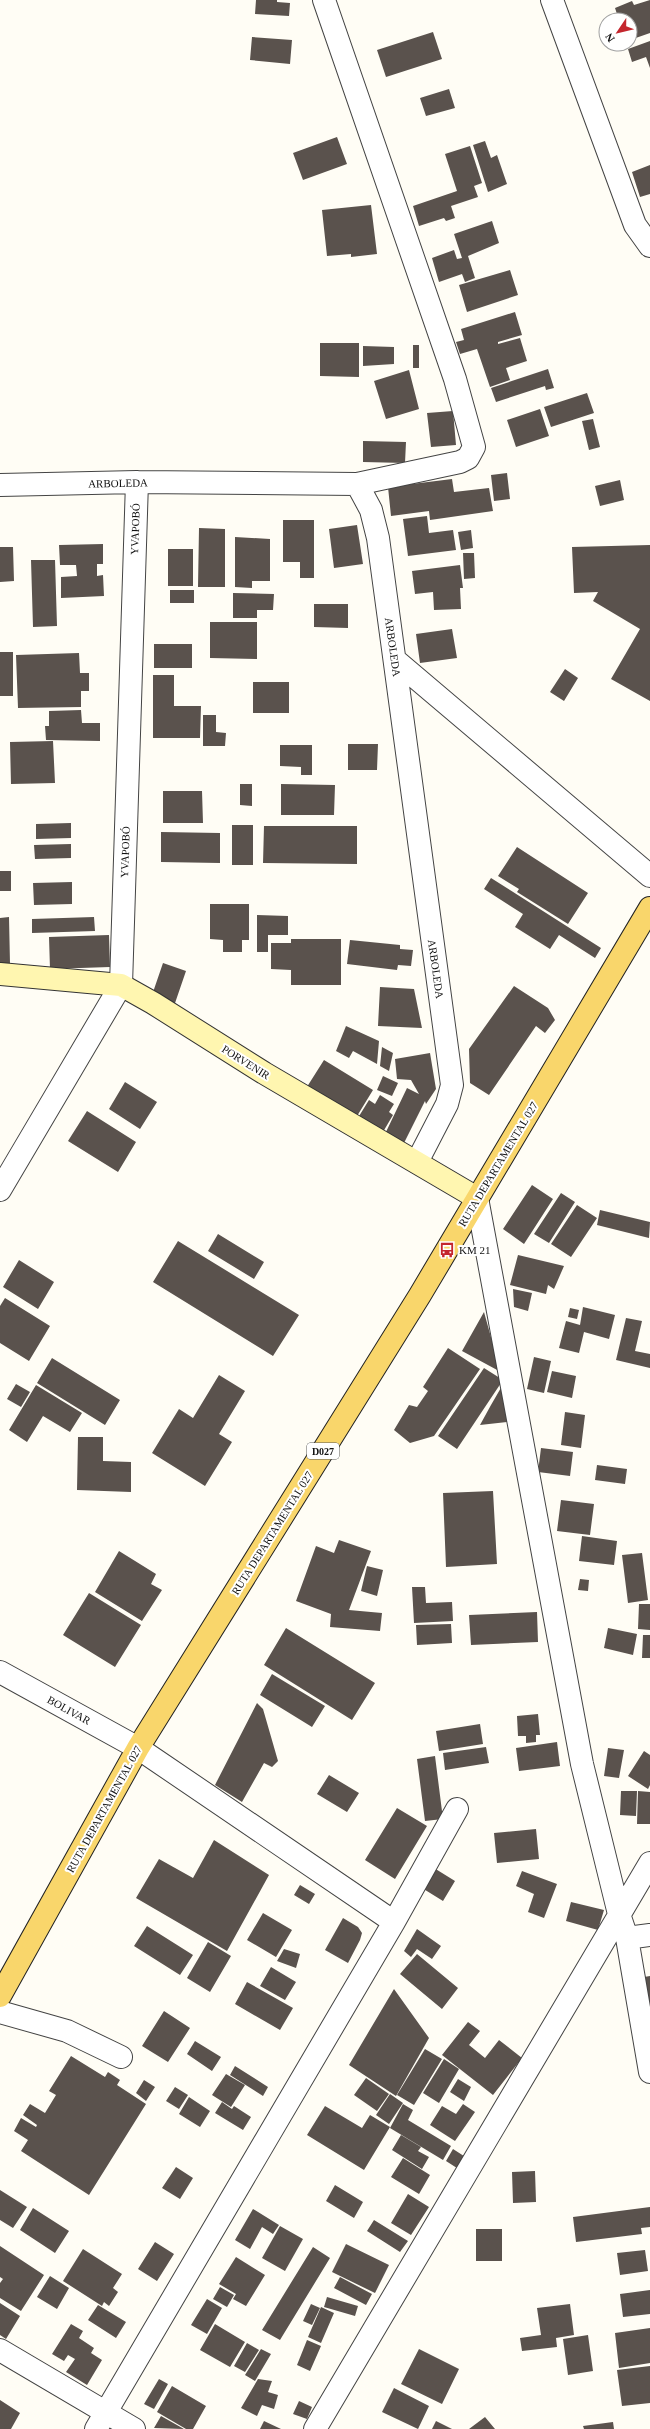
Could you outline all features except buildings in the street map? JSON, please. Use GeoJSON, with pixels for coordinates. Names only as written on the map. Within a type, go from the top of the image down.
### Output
{"type":"FeatureCollection","features":[{"type":"Feature","properties":{"kind":"main road","name":"RUTA DEPARTAMENTAL 027"},"geometry":{"type":"LineString","coordinates":[[0,1996],[138,1748],[356,1398],[650,908]]}},
{"type":"Feature","properties":{"kind":"street"},"geometry":{"type":"LineString","coordinates":[[324,0],[453,371],[474,447],[468,458],[460,462],[357,484]]}},
{"type":"Feature","properties":{"kind":"street"},"geometry":{"type":"LineString","coordinates":[[552,0],[635,225],[650,246]]}},
{"type":"Feature","properties":{"kind":"street","name":"ARBOLEDA"},"geometry":{"type":"LineString","coordinates":[[0,485],[137,482],[357,484],[371,510],[378,538],[452,1085],[447,1104],[417,1162]]}},
{"type":"Feature","properties":{"kind":"street","name":"YVAPOBÓ"},"geometry":{"type":"LineString","coordinates":[[0,1190],[121,985],[137,482]]}},
{"type":"Feature","properties":{"kind":"street"},"geometry":{"type":"LineString","coordinates":[[395,660],[650,876]]}},
{"type":"Feature","properties":{"kind":"street","name":"PORVENIR"},"geometry":{"type":"LineString","coordinates":[[0,974],[121,985],[154,1003],[264,1073],[477,1198]]}},
{"type":"Feature","properties":{"kind":"street"},"geometry":{"type":"LineString","coordinates":[[477,1198],[582,1764],[626,1938],[650,2072]]}},
{"type":"Feature","properties":{"kind":"street","name":"BOLIVAR"},"geometry":{"type":"LineString","coordinates":[[0,1672],[138,1748],[394,1922]]}},
{"type":"Feature","properties":{"kind":"street"},"geometry":{"type":"LineString","coordinates":[[100,2420],[394,1922],[457,1809]]}},
{"type":"Feature","properties":{"kind":"street"},"geometry":{"type":"LineString","coordinates":[[315,2429],[393,2301],[650,1863]]}},
{"type":"Feature","properties":{"kind":"street"},"geometry":{"type":"LineString","coordinates":[[626,1938],[650,1935]]}},
{"type":"Feature","properties":{"kind":"street"},"geometry":{"type":"LineString","coordinates":[[0,2012],[67,2030],[121,2057]]}},
{"type":"Feature","properties":{"kind":"street"},"geometry":{"type":"LineString","coordinates":[[0,2350],[100,2420],[134,2429]]}},
{"type":"Feature","properties":{"kind":"place","name":"KM 21"},"geometry":{"type":"Point","coordinates":[447,1250]}}]}
